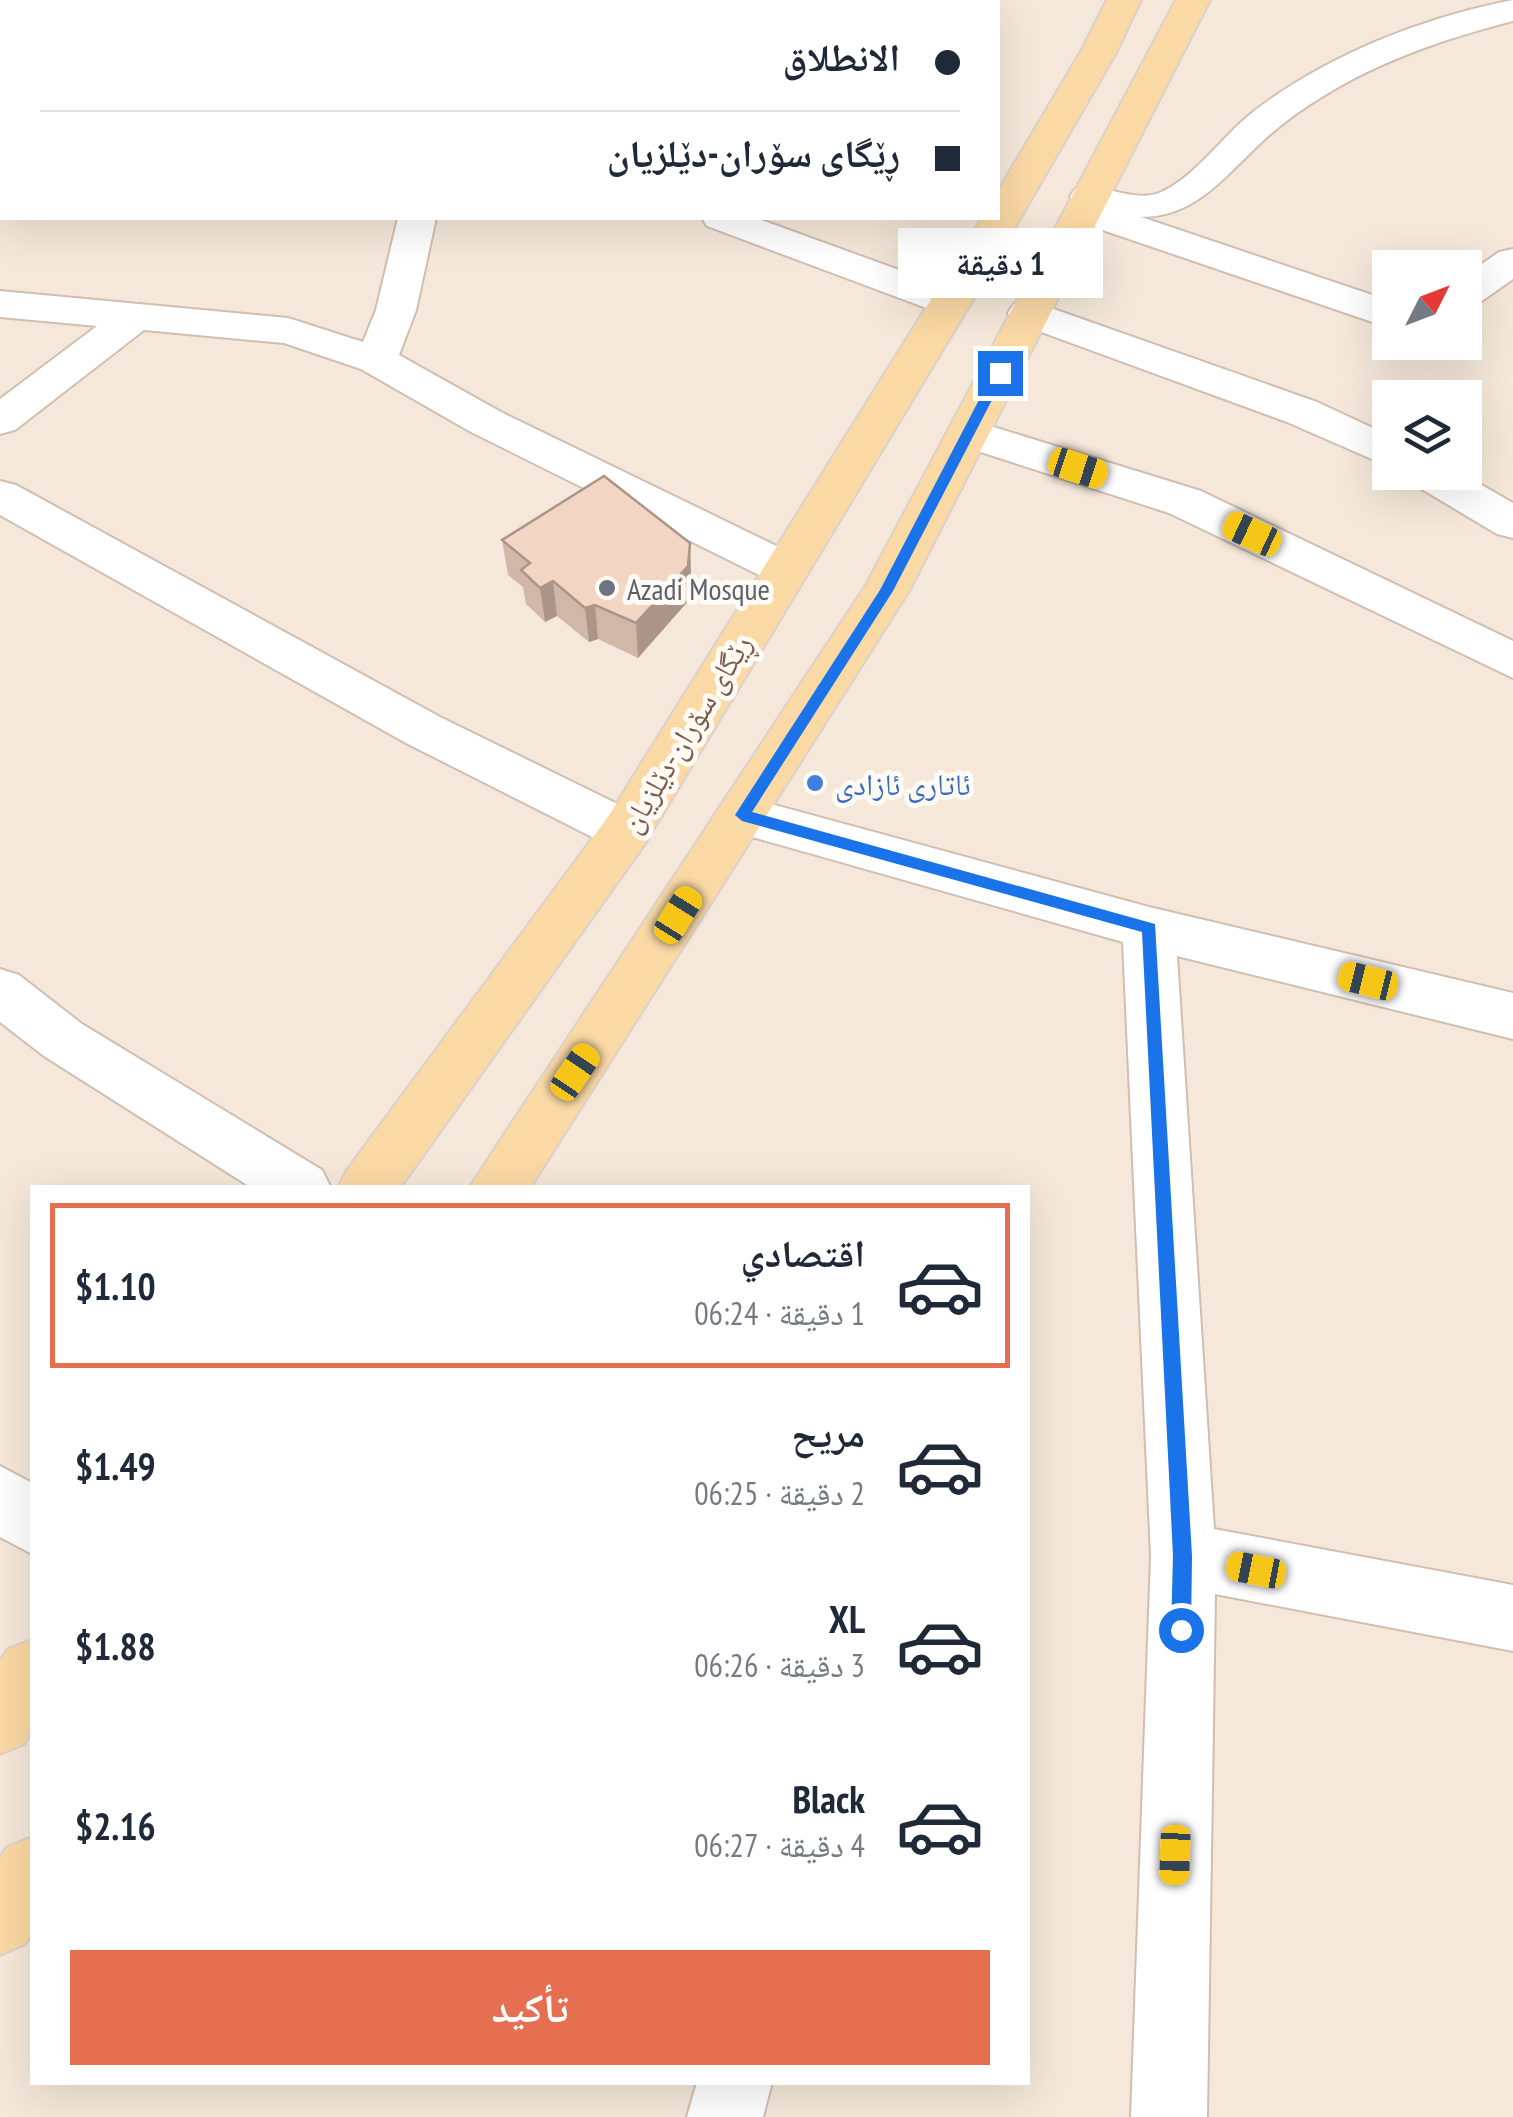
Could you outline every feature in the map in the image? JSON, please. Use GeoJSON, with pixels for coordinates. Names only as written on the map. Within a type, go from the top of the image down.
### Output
{"type":"FeatureCollection","features":[{"type":"Feature","properties":{"kind":"main road"},"geometry":{"type":"LineString","coordinates":[[1123,4],[1149,19],[1188,11]]}},
{"type":"Feature","properties":{"kind":"main road","name":"ڕێگای سۆران-دێلزیان"},"geometry":{"type":"LineString","coordinates":[[1000,220],[1123,4]]}},
{"type":"Feature","properties":{"kind":"main road"},"geometry":{"type":"LineString","coordinates":[[500,1185],[886,591],[1188,11]]}},
{"type":"Feature","properties":{"kind":"main road"},"geometry":{"type":"LineString","coordinates":[[1098,53],[1131,55],[1157,68]]}},
{"type":"Feature","properties":{"kind":"main road","name":"ڕێگای سۆران-دێلزیان"},"geometry":{"type":"LineString","coordinates":[[368,1185],[626,831],[1000,220]]}},
{"type":"Feature","properties":{"kind":"main road"},"geometry":{"type":"LineString","coordinates":[[0,1720],[30,1676]]}},
{"type":"Feature","properties":{"kind":"main road"},"geometry":{"type":"LineString","coordinates":[[0,1919],[30,1875]]}},
{"type":"Feature","properties":{"kind":"street"},"geometry":{"type":"LineString","coordinates":[[1086,204],[1149,206],[1173,200],[1264,120],[1324,79],[1401,41],[1513,10]]}},
{"type":"Feature","properties":{"kind":"street"},"geometry":{"type":"LineString","coordinates":[[1086,204],[1372,308]]}},
{"type":"Feature","properties":{"kind":"street"},"geometry":{"type":"LineString","coordinates":[[376,360],[396,310],[417,220]]}},
{"type":"Feature","properties":{"kind":"street"},"geometry":{"type":"LineString","coordinates":[[725,220],[951,303]]}},
{"type":"Feature","properties":{"kind":"street"},"geometry":{"type":"LineString","coordinates":[[0,304],[288,330],[376,360],[486,422],[785,569]]}},
{"type":"Feature","properties":{"kind":"street"},"geometry":{"type":"LineString","coordinates":[[1028,312],[1302,412],[1372,445]]}},
{"type":"Feature","properties":{"kind":"street"},"geometry":{"type":"LineString","coordinates":[[0,420],[136,316]]}},
{"type":"Feature","properties":{"kind":"street"},"geometry":{"type":"LineString","coordinates":[[971,434],[1185,502],[1513,661]]}},
{"type":"Feature","properties":{"kind":"street"},"geometry":{"type":"LineString","coordinates":[[1456,490],[1513,523]]}},
{"type":"Feature","properties":{"kind":"street"},"geometry":{"type":"LineString","coordinates":[[0,496],[423,730],[626,831]]}},
{"type":"Feature","properties":{"kind":"street"},"geometry":{"type":"LineString","coordinates":[[742,815],[1149,928],[1513,1016]]}},
{"type":"Feature","properties":{"kind":"street"},"geometry":{"type":"LineString","coordinates":[[1149,928],[1182,1556],[1169,2117]]}},
{"type":"Feature","properties":{"kind":"street"},"geometry":{"type":"LineString","coordinates":[[0,992],[63,1040],[297,1185]]}},
{"type":"Feature","properties":{"kind":"street"},"geometry":{"type":"LineString","coordinates":[[0,1497],[30,1520]]}},
{"type":"Feature","properties":{"kind":"street"},"geometry":{"type":"LineString","coordinates":[[1182,1556],[1513,1618]]}},
{"type":"Feature","properties":{"kind":"street"},"geometry":{"type":"LineString","coordinates":[[726,2117],[734,2085]]}},
{"type":"Feature","properties":{"kind":"shaded area"},"geometry":{"type":"Polygon","coordinates":[[[1000,0],[1513,0],[1513,2117],[0,2117],[0,220],[1000,220],[1000,0]]]}},
{"type":"Feature","properties":{"kind":"building","name":"Azadi Mosque"},"geometry":{"type":"Polygon","coordinates":[[[604,476],[690,543],[688,566],[636,623],[595,605],[585,608],[553,581],[540,588],[521,570],[530,563],[502,540],[604,476]]]}},
{"type":"Feature","properties":{"kind":"place","name":"Azadi Mosque"},"geometry":{"type":"Point","coordinates":[607,588]}},
{"type":"Feature","properties":{"kind":"place","name":"ئاتاری ئازادی"},"geometry":{"type":"Point","coordinates":[815,783]}},
{"type":"Feature","properties":{"kind":"route"},"geometry":{"type":"LineString","coordinates":[[1000,373],[886,591],[742,815],[1149,928],[1182,1556],[1181,1630]]}}]}
